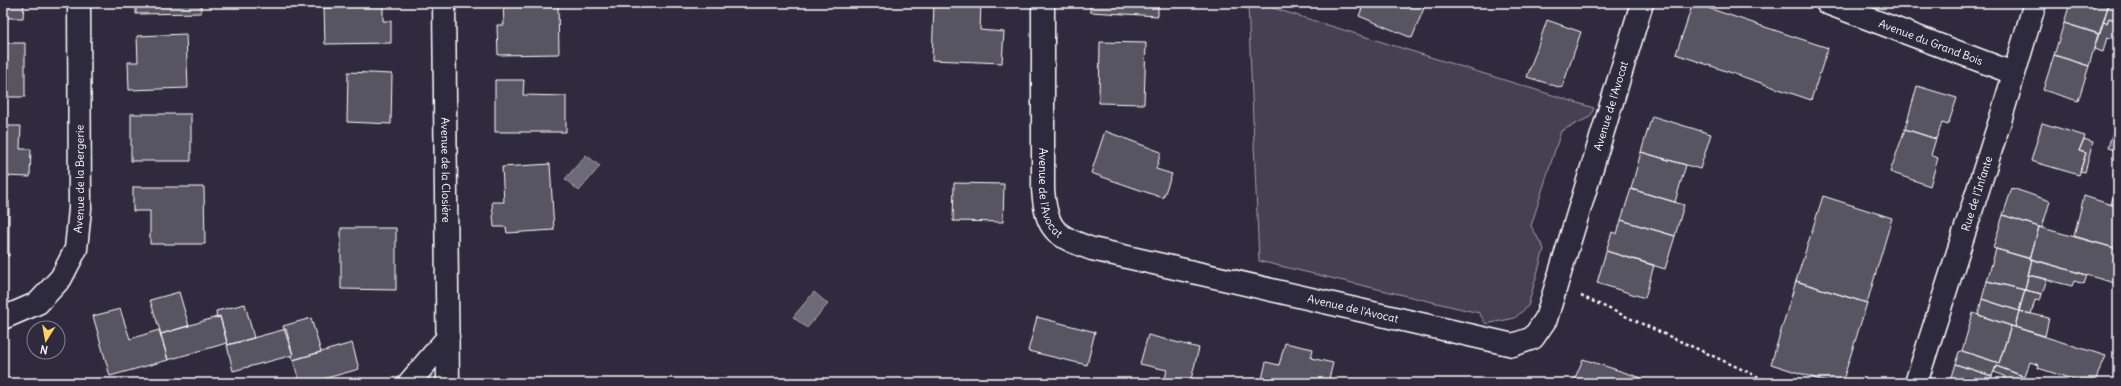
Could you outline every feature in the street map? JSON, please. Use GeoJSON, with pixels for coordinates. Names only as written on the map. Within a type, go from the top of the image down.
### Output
{"type":"FeatureCollection","features":[{"type":"Feature","properties":{"kind":"street","name":"Avenue de la Bergerie"},"geometry":{"type":"LineString","coordinates":[[3,318],[38,303],[61,278],[76,249],[80,209],[79,3]]}},
{"type":"Feature","properties":{"kind":"street","name":"Avenue de la Closière"},"geometry":{"type":"LineString","coordinates":[[444,3],[448,383]]}},
{"type":"Feature","properties":{"kind":"street","name":"Avenue de l'Avocat"},"geometry":{"type":"LineString","coordinates":[[1043,3],[1043,189],[1045,213],[1053,229],[1069,241],[1092,249],[1513,345],[1533,338],[1546,319],[1642,3]]}},
{"type":"Feature","properties":{"kind":"street","name":"Avenue du Grand Bois"},"geometry":{"type":"LineString","coordinates":[[1827,3],[2013,73]]}},
{"type":"Feature","properties":{"kind":"street","name":"Rue de l'Infante"},"geometry":{"type":"LineString","coordinates":[[1916,383],[2035,3]]}},
{"type":"Feature","properties":{"kind":"street"},"geometry":{"type":"LineString","coordinates":[[409,383],[448,337]]}},
{"type":"Feature","properties":{"kind":"path"},"geometry":{"type":"LineString","coordinates":[[1556,285],[1772,383]]}},
{"type":"Feature","properties":{"kind":"shaded area"},"geometry":{"type":"Polygon","coordinates":[[[1248,3],[1257,3],[1594,108],[1590,117],[1561,131],[1531,226],[1544,249],[1528,306],[1515,318],[1486,324],[1479,313],[1259,261],[1248,3]]]}},
{"type":"Feature","properties":{"kind":"shaded area"},"geometry":{"type":"Polygon","coordinates":[[[586,155],[600,166],[579,191],[565,179],[586,155]]]}},
{"type":"Feature","properties":{"kind":"shaded area"},"geometry":{"type":"Polygon","coordinates":[[[814,292],[828,304],[807,328],[793,317],[814,292]]]}},
{"type":"Feature","properties":{"kind":"building"},"geometry":{"type":"Polygon","coordinates":[[[3,3],[24,3],[23,18],[3,18],[3,3]]]}},
{"type":"Feature","properties":{"kind":"building"},"geometry":{"type":"Polygon","coordinates":[[[136,3],[201,3],[201,13],[136,14],[136,3]]]}},
{"type":"Feature","properties":{"kind":"building"},"geometry":{"type":"Polygon","coordinates":[[[337,3],[383,3],[383,21],[391,21],[391,43],[325,44],[324,8],[337,8],[337,3]]]}},
{"type":"Feature","properties":{"kind":"building"},"geometry":{"type":"Polygon","coordinates":[[[503,3],[558,3],[559,54],[498,55],[497,25],[504,25],[503,3]]]}},
{"type":"Feature","properties":{"kind":"building"},"geometry":{"type":"Polygon","coordinates":[[[934,3],[981,3],[980,30],[1004,32],[1002,63],[932,60],[934,3]]]}},
{"type":"Feature","properties":{"kind":"building"},"geometry":{"type":"Polygon","coordinates":[[[1090,3],[1158,3],[1158,16],[1090,12],[1090,3]]]}},
{"type":"Feature","properties":{"kind":"building"},"geometry":{"type":"Polygon","coordinates":[[[1364,3],[1426,3],[1412,38],[1359,16],[1364,3]]]}},
{"type":"Feature","properties":{"kind":"building"},"geometry":{"type":"Polygon","coordinates":[[[1693,3],[1828,48],[1811,100],[1676,54],[1693,3]]]}},
{"type":"Feature","properties":{"kind":"building"},"geometry":{"type":"Polygon","coordinates":[[[2070,3],[2109,3],[2100,34],[2064,23],[2070,3]]]}},
{"type":"Feature","properties":{"kind":"building"},"geometry":{"type":"Polygon","coordinates":[[[2109,3],[2118,5],[2118,9],[2115,20],[2109,18],[2107,23],[2103,22],[2109,3]]]}},
{"type":"Feature","properties":{"kind":"building"},"geometry":{"type":"Polygon","coordinates":[[[2109,18],[2115,20],[2118,40],[2107,37],[2103,52],[2094,49],[2103,22],[2107,23],[2109,18]]]}},
{"type":"Feature","properties":{"kind":"building"},"geometry":{"type":"Polygon","coordinates":[[[1547,20],[1581,32],[1562,88],[1527,77],[1547,20]]]}},
{"type":"Feature","properties":{"kind":"building"},"geometry":{"type":"Polygon","coordinates":[[[2064,23],[2098,34],[2089,66],[2054,55],[2064,23]]]}},
{"type":"Feature","properties":{"kind":"building"},"geometry":{"type":"Polygon","coordinates":[[[186,34],[188,88],[129,90],[128,62],[138,62],[137,36],[186,34]]]}},
{"type":"Feature","properties":{"kind":"building"},"geometry":{"type":"Polygon","coordinates":[[[1100,42],[1146,43],[1144,104],[1099,103],[1100,42]]]}},
{"type":"Feature","properties":{"kind":"building"},"geometry":{"type":"Polygon","coordinates":[[[3,43],[25,43],[25,97],[3,97],[3,43]]]}},
{"type":"Feature","properties":{"kind":"building"},"geometry":{"type":"Polygon","coordinates":[[[2054,55],[2089,66],[2078,101],[2043,90],[2054,55]]]}},
{"type":"Feature","properties":{"kind":"building"},"geometry":{"type":"Polygon","coordinates":[[[348,72],[392,74],[391,124],[347,122],[348,72]]]}},
{"type":"Feature","properties":{"kind":"building"},"geometry":{"type":"Polygon","coordinates":[[[495,80],[524,80],[523,95],[566,96],[566,132],[495,132],[495,80]]]}},
{"type":"Feature","properties":{"kind":"building"},"geometry":{"type":"Polygon","coordinates":[[[1917,86],[1957,98],[1948,125],[1942,123],[1936,139],[1905,129],[1917,86]]]}},
{"type":"Feature","properties":{"kind":"building"},"geometry":{"type":"Polygon","coordinates":[[[131,114],[191,114],[191,161],[131,161],[131,114]]]}},
{"type":"Feature","properties":{"kind":"building"},"geometry":{"type":"Polygon","coordinates":[[[1652,116],[1711,134],[1700,169],[1641,152],[1652,116]]]}},
{"type":"Feature","properties":{"kind":"building"},"geometry":{"type":"Polygon","coordinates":[[[2116,120],[2118,121],[2118,151],[2108,148],[2116,120]]]}},
{"type":"Feature","properties":{"kind":"building"},"geometry":{"type":"Polygon","coordinates":[[[2042,123],[2085,136],[2079,151],[2086,153],[2079,175],[2031,161],[2042,123]]]}},
{"type":"Feature","properties":{"kind":"building"},"geometry":{"type":"Polygon","coordinates":[[[3,126],[21,126],[20,149],[31,149],[30,177],[3,176],[3,126]]]}},
{"type":"Feature","properties":{"kind":"building"},"geometry":{"type":"Polygon","coordinates":[[[1905,129],[1936,139],[1931,155],[1938,158],[1930,186],[1890,172],[1905,129]]]}},
{"type":"Feature","properties":{"kind":"building"},"geometry":{"type":"Polygon","coordinates":[[[1105,131],[1161,152],[1156,169],[1172,174],[1163,198],[1091,173],[1105,131]]]}},
{"type":"Feature","properties":{"kind":"building"},"geometry":{"type":"Polygon","coordinates":[[[2084,139],[2093,142],[2085,172],[2080,171],[2086,153],[2079,151],[2084,139]]]}},
{"type":"Feature","properties":{"kind":"building"},"geometry":{"type":"Polygon","coordinates":[[[1641,152],[1686,165],[1675,202],[1631,189],[1641,152]]]}},
{"type":"Feature","properties":{"kind":"building"},"geometry":{"type":"Polygon","coordinates":[[[550,164],[554,230],[507,233],[506,227],[494,227],[492,202],[504,202],[502,167],[550,164]]]}},
{"type":"Feature","properties":{"kind":"building"},"geometry":{"type":"Polygon","coordinates":[[[2116,166],[2118,167],[2118,182],[2112,180],[2116,166]]]}},
{"type":"Feature","properties":{"kind":"building"},"geometry":{"type":"Polygon","coordinates":[[[2118,182],[2118,207],[2111,204],[2118,182]]]}},
{"type":"Feature","properties":{"kind":"building"},"geometry":{"type":"Polygon","coordinates":[[[954,183],[1004,184],[1003,222],[953,221],[954,183]]]}},
{"type":"Feature","properties":{"kind":"building"},"geometry":{"type":"Polygon","coordinates":[[[133,187],[204,187],[205,244],[150,244],[150,211],[133,211],[133,187]]]}},
{"type":"Feature","properties":{"kind":"building"},"geometry":{"type":"Polygon","coordinates":[[[2012,188],[2050,201],[2042,228],[2003,215],[2012,188]]]}},
{"type":"Feature","properties":{"kind":"building"},"geometry":{"type":"Polygon","coordinates":[[[1631,189],[1684,205],[1675,236],[1621,220],[1631,189]]]}},
{"type":"Feature","properties":{"kind":"building"},"geometry":{"type":"Polygon","coordinates":[[[1823,196],[1892,218],[1867,303],[1796,281],[1823,196]]]}},
{"type":"Feature","properties":{"kind":"building"},"geometry":{"type":"Polygon","coordinates":[[[2084,196],[2118,207],[2118,249],[2074,236],[2084,196]]]}},
{"type":"Feature","properties":{"kind":"building"},"geometry":{"type":"Polygon","coordinates":[[[3,201],[9,201],[9,256],[3,255],[3,201]]]}},
{"type":"Feature","properties":{"kind":"building"},"geometry":{"type":"Polygon","coordinates":[[[2003,215],[2039,227],[2030,259],[1993,248],[2003,215]]]}},
{"type":"Feature","properties":{"kind":"building"},"geometry":{"type":"Polygon","coordinates":[[[1621,220],[1675,236],[1665,269],[1606,251],[1612,232],[1617,234],[1621,220]]]}},
{"type":"Feature","properties":{"kind":"building"},"geometry":{"type":"Polygon","coordinates":[[[2039,227],[2118,249],[2118,284],[2030,259],[2039,227]]]}},
{"type":"Feature","properties":{"kind":"building"},"geometry":{"type":"Polygon","coordinates":[[[341,228],[396,228],[396,290],[341,289],[341,228]]]}},
{"type":"Feature","properties":{"kind":"building"},"geometry":{"type":"Polygon","coordinates":[[[1996,249],[2032,259],[2025,290],[1987,281],[1996,249]]]}},
{"type":"Feature","properties":{"kind":"building"},"geometry":{"type":"Polygon","coordinates":[[[1606,251],[1654,265],[1645,298],[1597,283],[1606,251]]]}},
{"type":"Feature","properties":{"kind":"building"},"geometry":{"type":"Polygon","coordinates":[[[2032,259],[2087,275],[2084,284],[2074,281],[2072,286],[2028,275],[2032,259]]]}},
{"type":"Feature","properties":{"kind":"building"},"geometry":{"type":"Polygon","coordinates":[[[2028,275],[2047,279],[2042,294],[2025,290],[2028,275]]]}},
{"type":"Feature","properties":{"kind":"building"},"geometry":{"type":"Polygon","coordinates":[[[1796,281],[1867,303],[1842,383],[1830,383],[1771,364],[1796,281]]]}},
{"type":"Feature","properties":{"kind":"building"},"geometry":{"type":"Polygon","coordinates":[[[1987,281],[2025,290],[2019,311],[1982,299],[1987,281]]]}},
{"type":"Feature","properties":{"kind":"building"},"geometry":{"type":"Polygon","coordinates":[[[2025,290],[2042,294],[2040,301],[2035,300],[2031,314],[2019,311],[2025,290]]]}},
{"type":"Feature","properties":{"kind":"building"},"geometry":{"type":"Polygon","coordinates":[[[179,292],[189,326],[161,334],[150,300],[179,292]]]}},
{"type":"Feature","properties":{"kind":"building"},"geometry":{"type":"Polygon","coordinates":[[[1982,299],[2019,311],[2015,327],[1978,315],[1982,299]]]}},
{"type":"Feature","properties":{"kind":"building"},"geometry":{"type":"Polygon","coordinates":[[[245,304],[254,338],[228,345],[220,317],[217,318],[216,311],[245,304]]]}},
{"type":"Feature","properties":{"kind":"building"},"geometry":{"type":"Polygon","coordinates":[[[120,309],[130,339],[159,330],[168,360],[110,376],[93,316],[120,309]]]}},
{"type":"Feature","properties":{"kind":"building"},"geometry":{"type":"Polygon","coordinates":[[[2019,311],[2049,318],[2045,336],[2015,327],[2019,311]]]}},
{"type":"Feature","properties":{"kind":"building"},"geometry":{"type":"Polygon","coordinates":[[[1973,313],[2011,326],[1999,363],[1962,351],[1973,313]]]}},
{"type":"Feature","properties":{"kind":"building"},"geometry":{"type":"Polygon","coordinates":[[[220,316],[227,343],[168,360],[161,334],[220,316]]]}},
{"type":"Feature","properties":{"kind":"building"},"geometry":{"type":"Polygon","coordinates":[[[1037,317],[1095,332],[1087,365],[1028,351],[1037,317]]]}},
{"type":"Feature","properties":{"kind":"building"},"geometry":{"type":"Polygon","coordinates":[[[311,318],[321,352],[293,360],[291,356],[293,355],[283,326],[311,318]]]}},
{"type":"Feature","properties":{"kind":"building"},"geometry":{"type":"Polygon","coordinates":[[[2011,326],[2106,356],[2094,383],[2084,383],[2038,368],[2039,365],[2030,362],[2025,377],[1996,366],[1992,376],[1955,364],[1959,352],[1962,351],[1999,363],[2011,326]]]}},
{"type":"Feature","properties":{"kind":"building"},"geometry":{"type":"Polygon","coordinates":[[[286,329],[293,355],[233,371],[227,345],[286,329]]]}},
{"type":"Feature","properties":{"kind":"building"},"geometry":{"type":"Polygon","coordinates":[[[1148,335],[1199,348],[1190,383],[1164,382],[1167,370],[1140,364],[1148,335]]]}},
{"type":"Feature","properties":{"kind":"building"},"geometry":{"type":"Polygon","coordinates":[[[352,343],[359,369],[309,383],[300,383],[293,360],[352,343]]]}},
{"type":"Feature","properties":{"kind":"building"},"geometry":{"type":"Polygon","coordinates":[[[1285,343],[1313,349],[1311,358],[1333,363],[1328,383],[1261,383],[1266,362],[1279,365],[1285,343]]]}},
{"type":"Feature","properties":{"kind":"building"},"geometry":{"type":"Polygon","coordinates":[[[1583,359],[1642,378],[1641,383],[1573,383],[1583,359]]]}},
{"type":"Feature","properties":{"kind":"building"},"geometry":{"type":"Polygon","coordinates":[[[1955,364],[1992,376],[1990,383],[1949,383],[1955,364]]]}},
{"type":"Feature","properties":{"kind":"building"},"geometry":{"type":"Polygon","coordinates":[[[1996,366],[2021,375],[2019,383],[2005,379],[2005,376],[1994,372],[1996,366]]]}}]}
